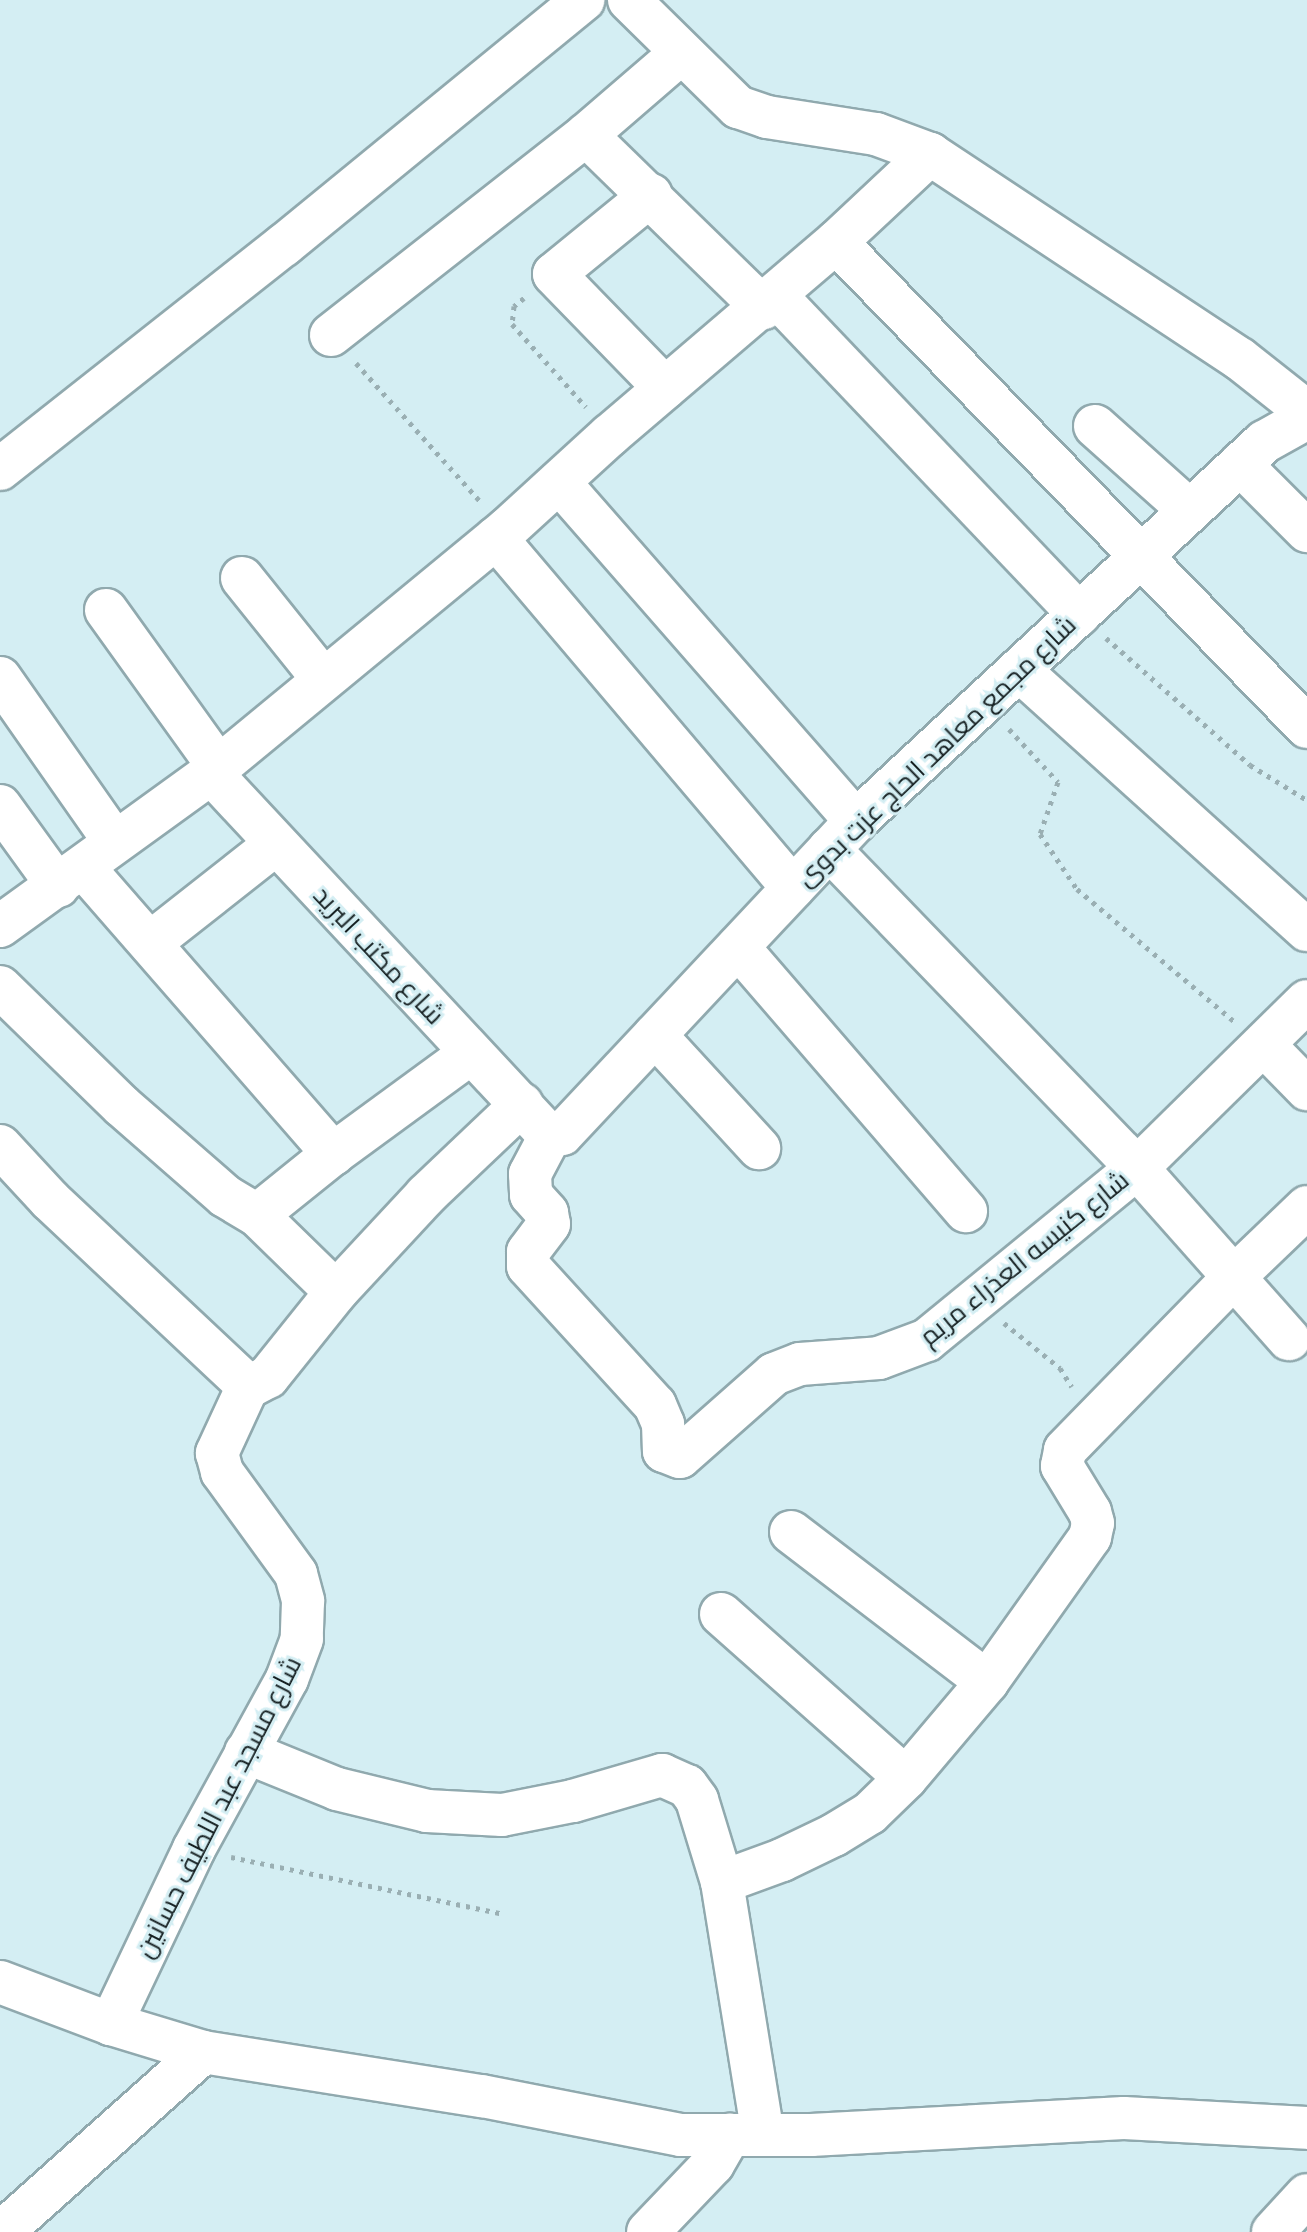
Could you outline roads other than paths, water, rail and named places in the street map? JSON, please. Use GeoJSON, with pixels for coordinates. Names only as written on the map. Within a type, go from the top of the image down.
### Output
{"type":"FeatureCollection","features":[{"type":"Feature","properties":{"kind":"street"},"geometry":{"type":"LineString","coordinates":[[0,469],[284,245],[583,0]]}},
{"type":"Feature","properties":{"kind":"street"},"geometry":{"type":"LineString","coordinates":[[629,0],[738,107],[767,117],[876,134],[930,154],[1240,359],[1307,415]]}},
{"type":"Feature","properties":{"kind":"street"},"geometry":{"type":"LineString","coordinates":[[331,335],[586,135],[681,53]]}},
{"type":"Feature","properties":{"kind":"street"},"geometry":{"type":"LineString","coordinates":[[586,135],[769,302],[1079,614]]}},
{"type":"Feature","properties":{"kind":"street"},"geometry":{"type":"LineString","coordinates":[[0,926],[214,770],[502,534],[610,435],[769,302],[930,154]]}},
{"type":"Feature","properties":{"kind":"street"},"geometry":{"type":"LineString","coordinates":[[651,195],[554,274],[665,388]]}},
{"type":"Feature","properties":{"kind":"street"},"geometry":{"type":"LineString","coordinates":[[836,242],[1139,558],[1307,727]]}},
{"type":"Feature","properties":{"kind":"street","name":"شارع مجمع معاهد الحاج عزت بدوى"},"geometry":{"type":"LineString","coordinates":[[550,1136],[562,1134],[843,835],[1264,442],[1307,415]]}},
{"type":"Feature","properties":{"kind":"street"},"geometry":{"type":"LineString","coordinates":[[1095,426],[1190,511]]}},
{"type":"Feature","properties":{"kind":"street"},"geometry":{"type":"LineString","coordinates":[[1240,464],[1307,531]]}},
{"type":"Feature","properties":{"kind":"street"},"geometry":{"type":"LineString","coordinates":[[559,482],[843,835],[1289,1339]]}},
{"type":"Feature","properties":{"kind":"street"},"geometry":{"type":"LineString","coordinates":[[502,534],[793,888]]}},
{"type":"Feature","properties":{"kind":"street"},"geometry":{"type":"LineString","coordinates":[[242,578],[323,679]]}},
{"type":"Feature","properties":{"kind":"street","name":"شارع مكتب البريد"},"geometry":{"type":"LineString","coordinates":[[106,610],[214,770],[276,844],[550,1136]]}},
{"type":"Feature","properties":{"kind":"street"},"geometry":{"type":"LineString","coordinates":[[1019,670],[1307,930]]}},
{"type":"Feature","properties":{"kind":"street"},"geometry":{"type":"LineString","coordinates":[[0,678],[86,865],[333,1154]]}},
{"type":"Feature","properties":{"kind":"street"},"geometry":{"type":"LineString","coordinates":[[0,806],[86,865]]}},
{"type":"Feature","properties":{"kind":"street"},"geometry":{"type":"LineString","coordinates":[[150,943],[276,844]]}},
{"type":"Feature","properties":{"kind":"street"},"geometry":{"type":"LineString","coordinates":[[738,947],[966,1211]]}},
{"type":"Feature","properties":{"kind":"street"},"geometry":{"type":"LineString","coordinates":[[0,987],[169,1148],[225,1196],[257,1215],[336,1292]]}},
{"type":"Feature","properties":{"kind":"street","name":"شارع كنيسه العذراء مريم"},"geometry":{"type":"LineString","coordinates":[[550,1136],[530,1174],[531,1195],[547,1213],[549,1224],[528,1252],[528,1266],[655,1405],[663,1424],[662,1445],[674,1458],[680,1457],[774,1374],[800,1364],[879,1358],[927,1340],[1137,1168],[1307,1001]]}},
{"type":"Feature","properties":{"kind":"street"},"geometry":{"type":"LineString","coordinates":[[655,1035],[759,1148]]}},
{"type":"Feature","properties":{"kind":"street"},"geometry":{"type":"LineString","coordinates":[[1264,1045],[1307,1089]]}},
{"type":"Feature","properties":{"kind":"street"},"geometry":{"type":"LineString","coordinates":[[257,1215],[333,1154],[471,1053]]}},
{"type":"Feature","properties":{"kind":"street"},"geometry":{"type":"LineString","coordinates":[[0,1146],[50,1200],[247,1388],[268,1377],[336,1292],[426,1195],[522,1104]]}},
{"type":"Feature","properties":{"kind":"street"},"geometry":{"type":"LineString","coordinates":[[722,1882],[782,1860],[834,1835],[870,1813],[906,1778],[987,1682],[1090,1537],[1093,1523],[1090,1512],[1062,1466],[1065,1450],[1307,1207]]}},
{"type":"Feature","properties":{"kind":"street","name":"شارع مسجد عبد اللطيف حسانين"},"geometry":{"type":"LineString","coordinates":[[111,2024],[194,1849],[287,1679],[302,1639],[303,1601],[296,1574],[222,1472],[217,1453],[247,1388]]}},
{"type":"Feature","properties":{"kind":"street"},"geometry":{"type":"LineString","coordinates":[[791,1532],[987,1682]]}},
{"type":"Feature","properties":{"kind":"street"},"geometry":{"type":"LineString","coordinates":[[721,1614],[906,1778]]}},
{"type":"Feature","properties":{"kind":"street"},"geometry":{"type":"LineString","coordinates":[[246,1752],[337,1789],[427,1811],[502,1815],[573,1801],[662,1775],[678,1779],[697,1800],[722,1882],[746,2135]]}},
{"type":"Feature","properties":{"kind":"street"},"geometry":{"type":"LineString","coordinates":[[0,1982],[111,2024],[203,2052],[482,2096],[681,2135],[746,2135],[1124,2118],[1307,2128]]}},
{"type":"Feature","properties":{"kind":"street"},"geometry":{"type":"LineString","coordinates":[[2,2232],[203,2052]]}},
{"type":"Feature","properties":{"kind":"street"},"geometry":{"type":"LineString","coordinates":[[671,2225],[713,2164],[746,2135]]}},
{"type":"Feature","properties":{"kind":"street"},"geometry":{"type":"LineString","coordinates":[[1273,2232],[1307,2195]]}}]}
